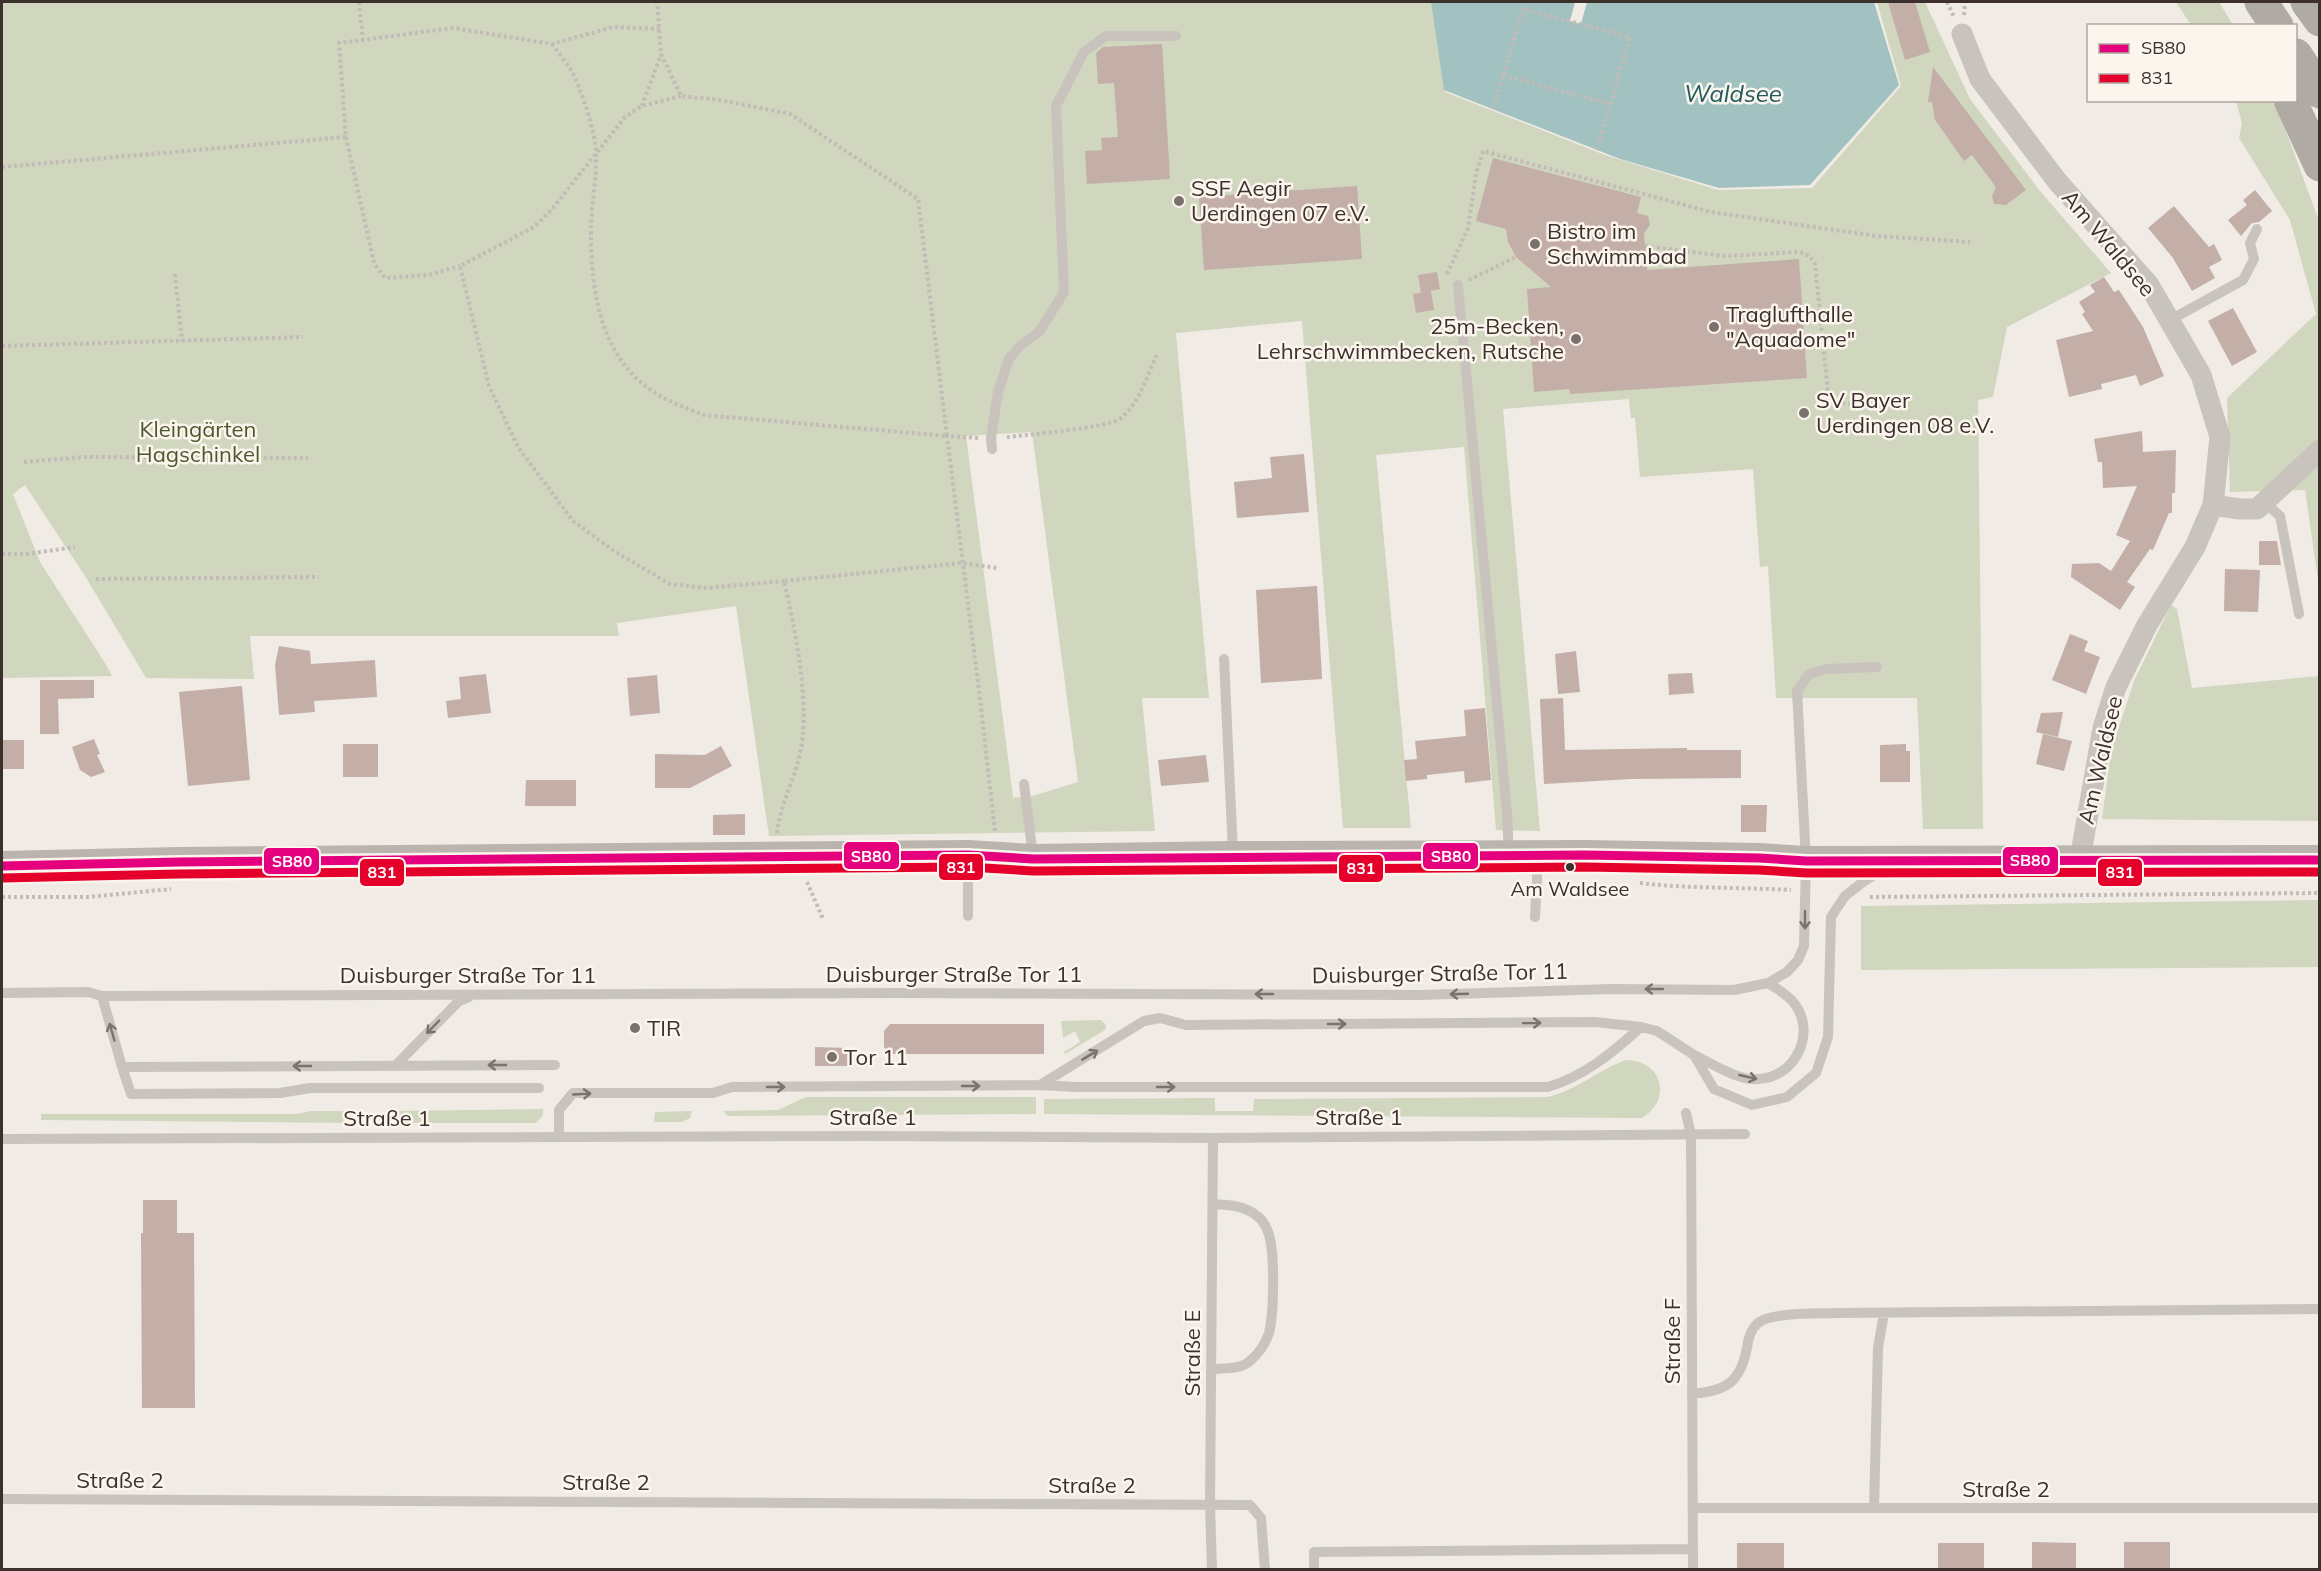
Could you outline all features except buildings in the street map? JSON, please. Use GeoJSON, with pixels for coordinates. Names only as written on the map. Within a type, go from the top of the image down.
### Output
{"type":"FeatureCollection","features":[{"type":"Feature","properties":{"kind":"highway"},"geometry":{"type":"LineString","coordinates":[[2237,2],[2250,24]]}},
{"type":"Feature","properties":{"kind":"highway"},"geometry":{"type":"LineString","coordinates":[[2261,2],[2276,24]]}},
{"type":"Feature","properties":{"kind":"highway"},"geometry":{"type":"LineString","coordinates":[[2307,2],[2319,20]]}},
{"type":"Feature","properties":{"kind":"highway"},"geometry":{"type":"LineString","coordinates":[[2297,58],[2319,92]]}},
{"type":"Feature","properties":{"kind":"highway"},"geometry":{"type":"LineString","coordinates":[[2291,102],[2319,165]]}},
{"type":"Feature","properties":{"kind":"main road"},"geometry":{"type":"LineString","coordinates":[[2,866],[190,862],[968,855],[1033,859],[1522,855],[1759,858],[1806,861],[2319,860]]}},
{"type":"Feature","properties":{"kind":"street","name":"Am Waldsee"},"geometry":{"type":"LineString","coordinates":[[1962,34],[1980,79],[2056,182],[2149,285],[2202,375],[2220,437],[2213,505],[2194,547],[2147,625],[2116,687],[2103,728],[2080,859]]}},
{"type":"Feature","properties":{"kind":"street"},"geometry":{"type":"LineString","coordinates":[[2213,505],[2257,509],[2319,450]]}},
{"type":"Feature","properties":{"kind":"lane"},"geometry":{"type":"LineString","coordinates":[[992,444],[998,392],[1010,359],[1021,345],[1040,331],[1064,292],[1056,106],[1084,52],[1106,36],[1176,36]]}},
{"type":"Feature","properties":{"kind":"lane"},"geometry":{"type":"LineString","coordinates":[[2170,320],[2243,280],[2254,259],[2250,243],[2257,229]]}},
{"type":"Feature","properties":{"kind":"lane"},"geometry":{"type":"LineString","coordinates":[[1458,285],[1507,813],[1522,855],[1537,879],[1535,916]]}},
{"type":"Feature","properties":{"kind":"lane"},"geometry":{"type":"LineString","coordinates":[[2264,502],[2280,516],[2299,614]]}},
{"type":"Feature","properties":{"kind":"lane"},"geometry":{"type":"LineString","coordinates":[[1224,659],[1233,856]]}},
{"type":"Feature","properties":{"kind":"lane","name":"Duisburger Straße Tor 11"},"geometry":{"type":"LineString","coordinates":[[2,993],[88,992],[102,996],[895,993],[1419,995],[1611,989],[1734,990],[1768,983],[1787,972],[1798,960],[1804,946],[1806,861],[1797,691],[1809,674],[1827,669],[1877,667]]}},
{"type":"Feature","properties":{"kind":"lane"},"geometry":{"type":"LineString","coordinates":[[1024,784],[1033,859]]}},
{"type":"Feature","properties":{"kind":"lane"},"geometry":{"type":"LineString","coordinates":[[968,855],[968,916]]}},
{"type":"Feature","properties":{"kind":"lane"},"geometry":{"type":"LineString","coordinates":[[1694,1055],[1714,1089],[1752,1105],[1787,1097],[1816,1073],[1828,1037],[1831,917],[1845,897],[1863,882],[1898,861]]}},
{"type":"Feature","properties":{"kind":"lane"},"geometry":{"type":"LineString","coordinates":[[1040,1085],[1144,1022],[1160,1018],[1186,1025],[1595,1022],[1657,1031],[1694,1055],[1740,1076],[1758,1079],[1780,1074],[1795,1061],[1803,1042],[1803,1022],[1795,1004],[1768,983]]}},
{"type":"Feature","properties":{"kind":"lane"},"geometry":{"type":"LineString","coordinates":[[395,1066],[459,1000],[475,994]]}},
{"type":"Feature","properties":{"kind":"lane"},"geometry":{"type":"LineString","coordinates":[[102,996],[130,1094],[280,1093],[310,1089],[539,1088]]}},
{"type":"Feature","properties":{"kind":"lane"},"geometry":{"type":"LineString","coordinates":[[559,1137],[559,1110],[573,1093],[713,1093],[732,1087],[1040,1085],[1077,1087],[1548,1087],[1565,1082],[1608,1056],[1641,1027]]}},
{"type":"Feature","properties":{"kind":"lane"},"geometry":{"type":"LineString","coordinates":[[122,1067],[555,1065]]}},
{"type":"Feature","properties":{"kind":"lane","name":"Straße F"},"geometry":{"type":"LineString","coordinates":[[1686,1113],[1691,1135],[1693,1569]]}},
{"type":"Feature","properties":{"kind":"lane","name":"Straße 1"},"geometry":{"type":"LineString","coordinates":[[2,1139],[1213,1138],[1745,1134]]}},
{"type":"Feature","properties":{"kind":"lane","name":"Straße E"},"geometry":{"type":"LineString","coordinates":[[1212,1569],[1210,1505],[1213,1138]]}},
{"type":"Feature","properties":{"kind":"lane"},"geometry":{"type":"LineString","coordinates":[[1211,1369],[1241,1366],[1250,1361],[1265,1341],[1270,1322],[1272,1260],[1270,1236],[1265,1225],[1257,1216],[1247,1209],[1233,1205],[1213,1204]]}},
{"type":"Feature","properties":{"kind":"lane"},"geometry":{"type":"LineString","coordinates":[[1692,1394],[1713,1392],[1728,1385],[1738,1374],[1744,1362],[1749,1335],[1758,1323],[1772,1317],[1884,1313],[2319,1309]]}},
{"type":"Feature","properties":{"kind":"lane"},"geometry":{"type":"LineString","coordinates":[[1874,1508],[1878,1348],[1884,1313]]}},
{"type":"Feature","properties":{"kind":"lane","name":"Straße 2"},"geometry":{"type":"LineString","coordinates":[[2,1499],[1250,1505],[1261,1518],[1265,1569]]}},
{"type":"Feature","properties":{"kind":"lane","name":"Straße 2"},"geometry":{"type":"LineString","coordinates":[[1693,1508],[2319,1508]]}},
{"type":"Feature","properties":{"kind":"lane"},"geometry":{"type":"LineString","coordinates":[[1314,1569],[1314,1552],[1693,1549]]}},
{"type":"Feature","properties":{"kind":"path"},"geometry":{"type":"LineString","coordinates":[[359,2],[363,41]]}},
{"type":"Feature","properties":{"kind":"path"},"geometry":{"type":"LineString","coordinates":[[642,106],[661,54],[661,29],[657,2]]}},
{"type":"Feature","properties":{"kind":"path"},"geometry":{"type":"LineString","coordinates":[[1493,109],[1523,9],[1629,37],[1597,150]]}},
{"type":"Feature","properties":{"kind":"path"},"geometry":{"type":"LineString","coordinates":[[661,29],[612,27],[552,44],[453,28],[339,43],[346,137],[374,263],[385,278],[429,275],[460,266],[534,226],[554,208],[596,151],[625,117],[642,106],[681,96],[720,100],[790,114],[918,199],[980,699],[995,839]]}},
{"type":"Feature","properties":{"kind":"path"},"geometry":{"type":"LineString","coordinates":[[552,44],[572,72],[592,129],[596,151],[591,225],[595,295],[608,337],[619,359],[643,384],[677,405],[704,415],[947,436],[992,444],[1119,420],[1137,400],[1157,354]]}},
{"type":"Feature","properties":{"kind":"path"},"geometry":{"type":"LineString","coordinates":[[661,54],[681,96]]}},
{"type":"Feature","properties":{"kind":"path"},"geometry":{"type":"LineString","coordinates":[[1503,75],[1610,105]]}},
{"type":"Feature","properties":{"kind":"path"},"geometry":{"type":"LineString","coordinates":[[2,167],[346,137]]}},
{"type":"Feature","properties":{"kind":"path"},"geometry":{"type":"LineString","coordinates":[[1516,257],[1458,285],[1447,274],[1468,228],[1476,174],[1483,151],[1711,212],[1876,236],[1970,242]]}},
{"type":"Feature","properties":{"kind":"path"},"geometry":{"type":"LineString","coordinates":[[1645,246],[1724,256],[1800,252],[1810,256],[1815,264],[1828,393],[1836,402],[1876,408]]}},
{"type":"Feature","properties":{"kind":"path"},"geometry":{"type":"LineString","coordinates":[[460,266],[489,386],[518,447],[573,521],[614,551],[670,584],[706,588],[962,563],[997,568]]}},
{"type":"Feature","properties":{"kind":"path"},"geometry":{"type":"LineString","coordinates":[[175,274],[182,341]]}},
{"type":"Feature","properties":{"kind":"path"},"geometry":{"type":"LineString","coordinates":[[2,346],[303,337]]}},
{"type":"Feature","properties":{"kind":"path"},"geometry":{"type":"LineString","coordinates":[[24,462],[83,457],[308,458]]}},
{"type":"Feature","properties":{"kind":"path"},"geometry":{"type":"LineString","coordinates":[[2,554],[27,554],[75,547]]}},
{"type":"Feature","properties":{"kind":"path"},"geometry":{"type":"LineString","coordinates":[[96,579],[319,578]]}},
{"type":"Feature","properties":{"kind":"path"},"geometry":{"type":"LineString","coordinates":[[777,840],[780,816],[800,753],[803,725],[793,621],[784,581]]}},
{"type":"Feature","properties":{"kind":"path"},"geometry":{"type":"LineString","coordinates":[[795,882],[818,882]]}},
{"type":"Feature","properties":{"kind":"path"},"geometry":{"type":"LineString","coordinates":[[807,882],[824,919]]}},
{"type":"Feature","properties":{"kind":"path"},"geometry":{"type":"LineString","coordinates":[[1631,882],[1672,887],[1805,891]]}},
{"type":"Feature","properties":{"kind":"path"},"geometry":{"type":"LineString","coordinates":[[2,897],[88,897],[178,889]]}},
{"type":"Feature","properties":{"kind":"path"},"geometry":{"type":"LineString","coordinates":[[1845,897],[2319,893]]}},
{"type":"Feature","properties":{"kind":"green space","name":"Kleingärten Hagschinkel"},"geometry":{"type":"Polygon","coordinates":[[[2,2],[1432,2],[1445,92],[1605,155],[1718,190],[1812,188],[1901,86],[1877,2],[1925,2],[1970,99],[2040,191],[2111,273],[2007,327],[1993,397],[1978,400],[1983,829],[1923,829],[1917,698],[1776,698],[1768,566],[1760,567],[1753,469],[1640,477],[1635,418],[1631,418],[1629,399],[1503,409],[1540,831],[1496,830],[1464,447],[1376,455],[1411,828],[1343,828],[1302,321],[1176,333],[1209,698],[1142,698],[1155,831],[769,836],[736,606],[617,623],[619,636],[250,636],[254,679],[146,678],[85,576],[25,485],[13,494],[40,562],[112,676],[2,678],[2,2]],[[1032,432],[966,436],[1014,804],[1014,797],[1026,798],[1078,782],[1032,432]]]}},
{"type":"Feature","properties":{"kind":"green space"},"geometry":{"type":"Polygon","coordinates":[[[2176,2],[2219,2],[2232,24],[2190,24],[2176,2]]]}},
{"type":"Feature","properties":{"kind":"green space"},"geometry":{"type":"Polygon","coordinates":[[[2236,102],[2272,102],[2283,123],[2319,221],[2319,587],[2305,490],[2230,492],[2227,398],[2316,314],[2290,220],[2239,138],[2242,123],[2236,102]]]}},
{"type":"Feature","properties":{"kind":"green space"},"geometry":{"type":"Polygon","coordinates":[[[2171,605],[2177,609],[2192,688],[2319,676],[2319,821],[2102,819],[2111,751],[2134,681],[2171,605]]]}},
{"type":"Feature","properties":{"kind":"green space"},"geometry":{"type":"Polygon","coordinates":[[[2319,900],[2319,967],[1861,970],[1861,906],[2319,900]]]}},
{"type":"Feature","properties":{"kind":"green space"},"geometry":{"type":"Polygon","coordinates":[[[1101,1020],[1106,1025],[1105,1030],[1065,1054],[1064,1052],[1080,1042],[1075,1031],[1063,1038],[1061,1021],[1101,1020]]]}},
{"type":"Feature","properties":{"kind":"green space"},"geometry":{"type":"Polygon","coordinates":[[[1626,1060],[1648,1066],[1655,1073],[1659,1082],[1658,1101],[1642,1118],[1044,1114],[1044,1099],[1215,1098],[1215,1111],[1253,1111],[1254,1099],[1547,1097],[1568,1090],[1626,1060]]]}},
{"type":"Feature","properties":{"kind":"green space"},"geometry":{"type":"Polygon","coordinates":[[[806,1097],[1036,1097],[1036,1114],[728,1116],[723,1111],[778,1110],[806,1097]]]}},
{"type":"Feature","properties":{"kind":"green space"},"geometry":{"type":"Polygon","coordinates":[[[543,1109],[543,1115],[536,1123],[406,1123],[399,1119],[396,1111],[543,1109]]]}},
{"type":"Feature","properties":{"kind":"green space"},"geometry":{"type":"Polygon","coordinates":[[[310,1111],[362,1111],[360,1118],[353,1123],[41,1120],[41,1114],[298,1114],[310,1111]]]}},
{"type":"Feature","properties":{"kind":"green space"},"geometry":{"type":"Polygon","coordinates":[[[692,1111],[690,1118],[682,1122],[654,1122],[655,1112],[692,1111]]]}},
{"type":"Feature","properties":{"kind":"water","name":"Waldsee"},"geometry":{"type":"Polygon","coordinates":[[[1431,2],[1874,2],[1899,85],[1810,185],[1719,188],[1620,159],[1444,90],[1431,2]]]}},
{"type":"Feature","properties":{"kind":"pier"},"geometry":{"type":"Polygon","coordinates":[[[1575,2],[1587,2],[1581,24],[1570,21],[1575,2]]]}},
{"type":"Feature","properties":{"kind":"transit line","name":"SB80"},"geometry":{"type":"LineString","coordinates":[[2,866],[179,862],[968,855],[1033,859],[1584,855],[1806,861],[2320,860]]}},
{"type":"Feature","properties":{"kind":"transit line","name":"831"},"geometry":{"type":"LineString","coordinates":[[2,878],[179,874],[968,867],[1033,871],[1584,867],[1806,873],[2320,872]]}},
{"type":"Feature","properties":{"kind":"place","name":"SSF Aegir Uerdingen 07 e.V."},"geometry":{"type":"Point","coordinates":[1179,201]}},
{"type":"Feature","properties":{"kind":"place","name":"Bistro im Schwimmbad"},"geometry":{"type":"Point","coordinates":[1535,244]}},
{"type":"Feature","properties":{"kind":"place","name":"Traglufthalle \"Aquadome\""},"geometry":{"type":"Point","coordinates":[1714,327]}},
{"type":"Feature","properties":{"kind":"place","name":"25m-Becken, Lehrschwimmbecken, Rutsche"},"geometry":{"type":"Point","coordinates":[1576,339]}},
{"type":"Feature","properties":{"kind":"place","name":"SV Bayer Uerdingen 08 e.V."},"geometry":{"type":"Point","coordinates":[1804,413]}},
{"type":"Feature","properties":{"kind":"place","name":"Am Waldsee"},"geometry":{"type":"Point","coordinates":[1570,867]}},
{"type":"Feature","properties":{"kind":"place","name":"TIR"},"geometry":{"type":"Point","coordinates":[635,1028]}},
{"type":"Feature","properties":{"kind":"place","name":"Tor 11"},"geometry":{"type":"Point","coordinates":[832,1057]}}]}
